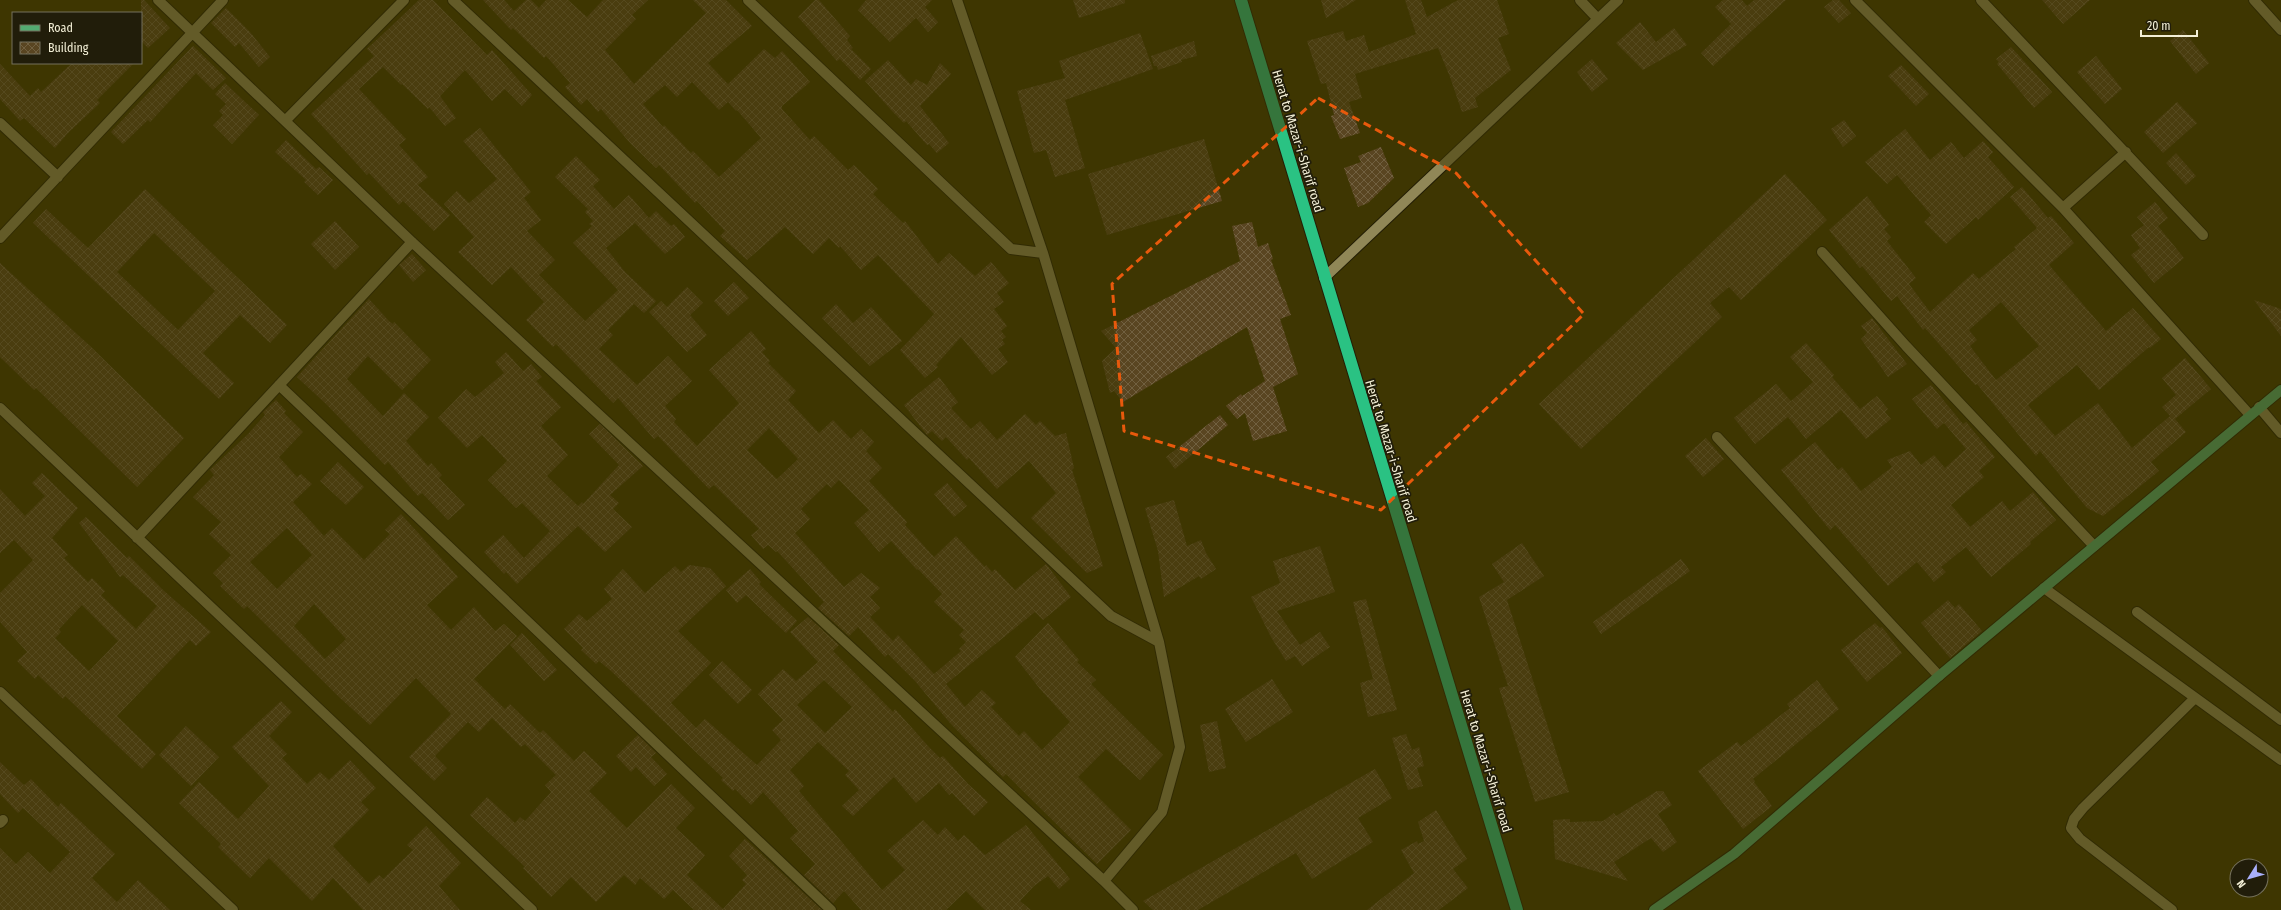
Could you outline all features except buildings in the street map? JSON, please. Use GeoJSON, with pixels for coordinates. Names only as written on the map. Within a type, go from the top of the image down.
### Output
{"type":"FeatureCollection","features":[{"type":"Feature","properties":{"kind":"highway","name":"Herat to Mazar-i-Sharif road"},"geometry":{"type":"LineString","coordinates":[[1241,0],[1324,278],[1517,910]]}},
{"type":"Feature","properties":{"kind":"main road"},"geometry":{"type":"LineString","coordinates":[[1654,910],[1734,854],[1939,676],[2281,390]]}},
{"type":"Feature","properties":{"kind":"street"},"geometry":{"type":"LineString","coordinates":[[158,0],[412,242],[1104,881],[1133,910]]}},
{"type":"Feature","properties":{"kind":"street"},"geometry":{"type":"LineString","coordinates":[[0,238],[223,0]]}},
{"type":"Feature","properties":{"kind":"street"},"geometry":{"type":"LineString","coordinates":[[285,121],[404,0]]}},
{"type":"Feature","properties":{"kind":"street"},"geometry":{"type":"LineString","coordinates":[[453,0],[1111,616],[1159,642]]}},
{"type":"Feature","properties":{"kind":"street"},"geometry":{"type":"LineString","coordinates":[[748,0],[1011,249],[1043,253]]}},
{"type":"Feature","properties":{"kind":"street"},"geometry":{"type":"LineString","coordinates":[[957,0],[1043,253],[1159,642],[1180,747],[1162,812],[1104,881]]}},
{"type":"Feature","properties":{"kind":"street"},"geometry":{"type":"LineString","coordinates":[[1580,0],[1598,19]]}},
{"type":"Feature","properties":{"kind":"street"},"geometry":{"type":"LineString","coordinates":[[1324,278],[1618,0]]}},
{"type":"Feature","properties":{"kind":"street"},"geometry":{"type":"LineString","coordinates":[[1855,0],[2063,208],[2250,415]]}},
{"type":"Feature","properties":{"kind":"street"},"geometry":{"type":"LineString","coordinates":[[1981,0],[2203,235]]}},
{"type":"Feature","properties":{"kind":"street"},"geometry":{"type":"LineString","coordinates":[[2254,0],[2281,30]]}},
{"type":"Feature","properties":{"kind":"street"},"geometry":{"type":"LineString","coordinates":[[0,123],[58,177]]}},
{"type":"Feature","properties":{"kind":"street"},"geometry":{"type":"LineString","coordinates":[[2063,208],[2126,152]]}},
{"type":"Feature","properties":{"kind":"street"},"geometry":{"type":"LineString","coordinates":[[138,538],[412,242]]}},
{"type":"Feature","properties":{"kind":"street"},"geometry":{"type":"LineString","coordinates":[[1822,252],[1906,346],[2094,546]]}},
{"type":"Feature","properties":{"kind":"street"},"geometry":{"type":"LineString","coordinates":[[279,385],[831,910]]}},
{"type":"Feature","properties":{"kind":"street"},"geometry":{"type":"LineString","coordinates":[[2259,407],[2281,433]]}},
{"type":"Feature","properties":{"kind":"street"},"geometry":{"type":"LineString","coordinates":[[0,408],[532,910]]}},
{"type":"Feature","properties":{"kind":"street"},"geometry":{"type":"LineString","coordinates":[[1717,437],[1939,676]]}},
{"type":"Feature","properties":{"kind":"street"},"geometry":{"type":"LineString","coordinates":[[2044,588],[2281,760]]}},
{"type":"Feature","properties":{"kind":"street"},"geometry":{"type":"LineString","coordinates":[[2137,612],[2281,720]]}},
{"type":"Feature","properties":{"kind":"street"},"geometry":{"type":"LineString","coordinates":[[0,692],[233,910]]}},
{"type":"Feature","properties":{"kind":"street"},"geometry":{"type":"LineString","coordinates":[[2172,910],[2080,839],[2071,828],[2074,819],[2083,808],[2195,698]]}},
{"type":"Feature","properties":{"kind":"highlighted area"},"geometry":{"type":"Polygon","coordinates":[[[1318,98],[1456,173],[1584,314],[1381,510],[1124,431],[1112,284],[1318,98]]]}}]}
